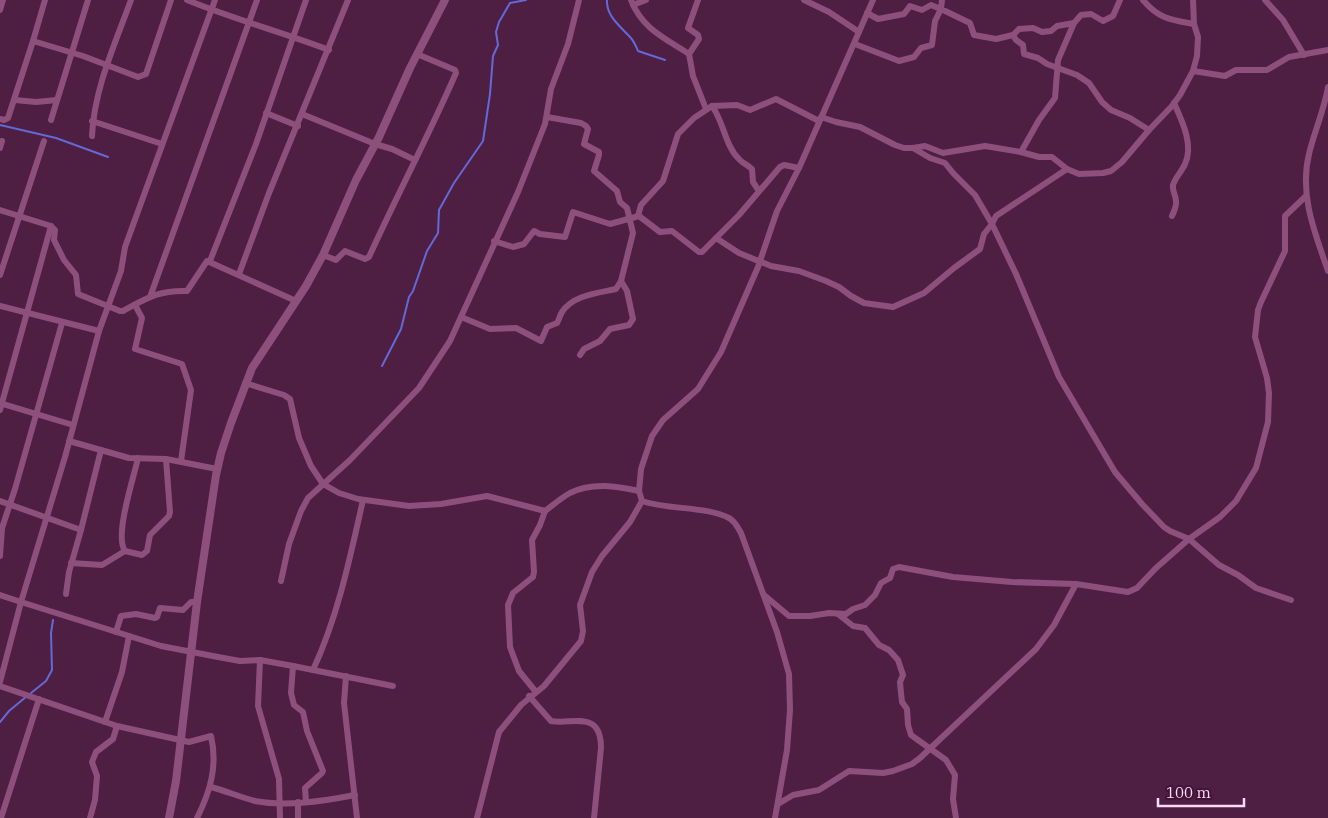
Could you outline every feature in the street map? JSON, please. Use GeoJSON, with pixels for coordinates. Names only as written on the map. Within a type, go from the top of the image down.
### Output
{"type":"FeatureCollection","features":[{"type":"Feature","properties":{"kind":"street"},"geometry":{"type":"LineString","coordinates":[[0,10],[3,0]]}},
{"type":"Feature","properties":{"kind":"street"},"geometry":{"type":"LineString","coordinates":[[0,119],[8,118],[15,100],[45,0]]}},
{"type":"Feature","properties":{"kind":"street"},"geometry":{"type":"LineString","coordinates":[[51,120],[88,0]]}},
{"type":"Feature","properties":{"kind":"street"},"geometry":{"type":"LineString","coordinates":[[92,136],[95,104],[131,0]]}},
{"type":"Feature","properties":{"kind":"street"},"geometry":{"type":"LineString","coordinates":[[33,41],[71,52],[138,77],[146,74],[170,0]]}},
{"type":"Feature","properties":{"kind":"street"},"geometry":{"type":"LineString","coordinates":[[187,0],[329,50]]}},
{"type":"Feature","properties":{"kind":"street"},"geometry":{"type":"LineString","coordinates":[[0,682],[21,602],[74,425],[99,331],[121,271],[125,247],[215,0]]}},
{"type":"Feature","properties":{"kind":"street"},"geometry":{"type":"LineString","coordinates":[[150,297],[257,0]]}},
{"type":"Feature","properties":{"kind":"street"},"geometry":{"type":"LineString","coordinates":[[210,261],[238,191],[306,0]]}},
{"type":"Feature","properties":{"kind":"street"},"geometry":{"type":"LineString","coordinates":[[239,274],[269,193],[348,0]]}},
{"type":"Feature","properties":{"kind":"street"},"geometry":{"type":"LineString","coordinates":[[169,818],[181,741],[197,602],[221,453],[252,368],[323,256],[356,180],[445,0]]}},
{"type":"Feature","properties":{"kind":"street"},"geometry":{"type":"LineString","coordinates":[[281,581],[289,544],[301,510],[308,498],[350,460],[419,388],[450,341],[521,184],[547,117],[551,89],[568,44],[579,0]]}},
{"type":"Feature","properties":{"kind":"street"},"geometry":{"type":"LineString","coordinates":[[646,0],[632,2],[639,17],[647,27],[689,54]]}},
{"type":"Feature","properties":{"kind":"street"},"geometry":{"type":"LineString","coordinates":[[698,0],[688,28],[698,35],[699,39],[689,54],[693,76],[706,109]]}},
{"type":"Feature","properties":{"kind":"street"},"geometry":{"type":"LineString","coordinates":[[804,0],[829,12],[859,32]]}},
{"type":"Feature","properties":{"kind":"street"},"geometry":{"type":"LineString","coordinates":[[477,818],[499,732],[529,696],[544,686],[581,641],[583,631],[580,605],[592,572],[602,556],[630,522],[642,502],[639,491],[642,463],[652,436],[663,420],[701,386],[721,352],[760,262],[777,211],[799,168],[873,0]]}},
{"type":"Feature","properties":{"kind":"street"},"geometry":{"type":"LineString","coordinates":[[854,44],[900,61],[914,57],[921,48],[932,45],[935,21],[941,9],[942,0]]}},
{"type":"Feature","properties":{"kind":"street"},"geometry":{"type":"LineString","coordinates":[[1021,152],[1039,120],[1055,98],[1056,66],[1074,23],[1079,16],[1091,14],[1103,21],[1113,16],[1120,0]]}},
{"type":"Feature","properties":{"kind":"street"},"geometry":{"type":"LineString","coordinates":[[1143,0],[1164,18],[1194,24]]}},
{"type":"Feature","properties":{"kind":"street"},"geometry":{"type":"LineString","coordinates":[[494,241],[514,247],[524,244],[534,231],[540,234],[565,237],[572,212],[608,224],[630,220],[638,216],[641,205],[663,180],[668,170],[678,134],[694,118],[712,106],[737,105],[750,110],[776,99],[820,119],[860,126],[895,145],[913,148],[925,146],[943,153],[981,146],[1021,152],[1039,157],[1052,157],[1067,169],[1076,173],[1085,174],[1111,171],[1122,162],[1174,103],[1193,71],[1198,44],[1194,24],[1193,0]]}},
{"type":"Feature","properties":{"kind":"street"},"geometry":{"type":"LineString","coordinates":[[1265,0],[1283,20],[1304,54]]}},
{"type":"Feature","properties":{"kind":"street"},"geometry":{"type":"LineString","coordinates":[[867,13],[880,19],[904,14],[910,6],[922,10],[931,4],[970,23],[974,35],[996,39],[1012,35],[1019,29],[1034,28],[1044,32],[1051,31],[1058,25],[1074,23]]}},
{"type":"Feature","properties":{"kind":"street"},"geometry":{"type":"LineString","coordinates":[[1012,35],[1023,45],[1023,54],[1077,75],[1090,83],[1102,102],[1111,110],[1130,118],[1149,130]]}},
{"type":"Feature","properties":{"kind":"street"},"geometry":{"type":"LineString","coordinates":[[1193,71],[1225,76],[1236,70],[1267,70],[1289,57],[1328,50]]}},
{"type":"Feature","properties":{"kind":"street"},"geometry":{"type":"LineString","coordinates":[[323,256],[336,260],[346,251],[365,258],[369,257],[444,101],[456,71],[417,54]]}},
{"type":"Feature","properties":{"kind":"street"},"geometry":{"type":"LineString","coordinates":[[1328,88],[1308,156],[1306,196],[1315,235],[1328,270]]}},
{"type":"Feature","properties":{"kind":"street"},"geometry":{"type":"LineString","coordinates":[[15,100],[36,102],[57,100]]}},
{"type":"Feature","properties":{"kind":"street"},"geometry":{"type":"LineString","coordinates":[[1172,216],[1176,202],[1173,191],[1174,184],[1185,165],[1188,147],[1185,132],[1174,103]]}},
{"type":"Feature","properties":{"kind":"street"},"geometry":{"type":"LineString","coordinates":[[712,106],[720,118],[732,151],[739,159],[752,168],[753,182],[759,191]]}},
{"type":"Feature","properties":{"kind":"street"},"geometry":{"type":"LineString","coordinates":[[266,114],[298,126]]}},
{"type":"Feature","properties":{"kind":"street"},"geometry":{"type":"LineString","coordinates":[[302,114],[375,144],[392,149],[415,160]]}},
{"type":"Feature","properties":{"kind":"street"},"geometry":{"type":"LineString","coordinates":[[461,317],[490,329],[516,328],[541,341],[547,326],[557,323],[561,313],[568,306],[579,298],[616,289],[621,281],[633,237],[627,207],[620,202],[617,191],[594,171],[599,152],[584,144],[588,129],[586,126],[581,123],[547,117]]}},
{"type":"Feature","properties":{"kind":"street"},"geometry":{"type":"LineString","coordinates":[[92,121],[162,144]]}},
{"type":"Feature","properties":{"kind":"street"},"geometry":{"type":"LineString","coordinates":[[0,275],[44,141]]}},
{"type":"Feature","properties":{"kind":"street"},"geometry":{"type":"LineString","coordinates":[[913,148],[945,163],[975,195],[992,224],[1016,274],[1059,376],[1109,464],[1142,504],[1170,532],[1189,539],[1219,565],[1242,577],[1256,588],[1291,600]]}},
{"type":"Feature","properties":{"kind":"street"},"geometry":{"type":"LineString","coordinates":[[638,216],[660,232],[668,230],[673,232],[699,252],[702,252],[780,167],[784,165],[799,168]]}},
{"type":"Feature","properties":{"kind":"street"},"geometry":{"type":"LineString","coordinates":[[716,238],[734,251],[760,262],[799,271],[826,281],[864,303],[896,307],[926,292],[980,249],[984,234],[996,216],[1067,169]]}},
{"type":"Feature","properties":{"kind":"street"},"geometry":{"type":"LineString","coordinates":[[763,594],[788,616],[810,616],[829,613],[846,614],[853,609],[865,605],[875,595],[881,583],[890,578],[895,568],[962,578],[1076,584],[1120,592],[1132,591],[1189,539],[1220,517],[1236,501],[1258,463],[1270,408],[1267,378],[1255,337],[1258,310],[1285,250],[1286,216],[1306,196]]}},
{"type":"Feature","properties":{"kind":"street"},"geometry":{"type":"LineString","coordinates":[[0,210],[51,226],[55,230],[54,240],[64,260],[76,275],[78,294],[122,312],[150,297],[170,290],[187,291],[205,262],[210,261],[296,301]]}},
{"type":"Feature","properties":{"kind":"street"},"geometry":{"type":"LineString","coordinates":[[51,226],[0,405],[74,425]]}},
{"type":"Feature","properties":{"kind":"street"},"geometry":{"type":"LineString","coordinates":[[580,355],[584,349],[600,341],[610,329],[629,325],[633,319],[627,291],[621,281]]}},
{"type":"Feature","properties":{"kind":"street"},"geometry":{"type":"LineString","coordinates":[[135,305],[142,318],[135,349],[182,364],[190,387],[181,461]]}},
{"type":"Feature","properties":{"kind":"street"},"geometry":{"type":"LineString","coordinates":[[0,306],[99,331]]}},
{"type":"Feature","properties":{"kind":"street"},"geometry":{"type":"LineString","coordinates":[[0,556],[2,528],[37,414],[62,323]]}},
{"type":"Feature","properties":{"kind":"street"},"geometry":{"type":"LineString","coordinates":[[245,383],[284,395],[290,400],[299,438],[311,466],[324,484],[344,495],[362,500],[409,506],[437,504],[487,496],[545,511]]}},
{"type":"Feature","properties":{"kind":"street"},"geometry":{"type":"LineString","coordinates":[[69,441],[129,458],[166,459],[217,469]]}},
{"type":"Feature","properties":{"kind":"street"},"geometry":{"type":"LineString","coordinates":[[66,594],[71,563],[101,450]]}},
{"type":"Feature","properties":{"kind":"street"},"geometry":{"type":"LineString","coordinates":[[125,551],[122,548],[123,523],[138,458]]}},
{"type":"Feature","properties":{"kind":"street"},"geometry":{"type":"LineString","coordinates":[[71,563],[102,565],[125,551],[145,554],[150,535],[169,516],[170,493],[166,459]]}},
{"type":"Feature","properties":{"kind":"street"},"geometry":{"type":"LineString","coordinates":[[536,692],[519,670],[510,647],[508,605],[513,593],[533,577],[532,540],[545,511],[568,494],[587,487],[616,486],[639,491]]}},
{"type":"Feature","properties":{"kind":"street"},"geometry":{"type":"LineString","coordinates":[[313,670],[326,641],[347,569],[362,500]]}},
{"type":"Feature","properties":{"kind":"street"},"geometry":{"type":"LineString","coordinates":[[0,501],[81,530]]}},
{"type":"Feature","properties":{"kind":"street"},"geometry":{"type":"LineString","coordinates":[[642,502],[707,511],[730,518],[742,533],[777,632],[789,674],[789,732],[775,818]]}},
{"type":"Feature","properties":{"kind":"street"},"geometry":{"type":"LineString","coordinates":[[778,804],[793,795],[819,790],[849,771],[883,772],[912,764],[930,750],[1036,649],[1054,625],[1076,584]]}},
{"type":"Feature","properties":{"kind":"street"},"geometry":{"type":"LineString","coordinates":[[0,595],[161,646],[240,660],[260,660],[394,686]]}},
{"type":"Feature","properties":{"kind":"street"},"geometry":{"type":"LineString","coordinates":[[116,632],[122,616],[136,614],[155,618],[160,608],[183,610],[192,602],[197,602]]}},
{"type":"Feature","properties":{"kind":"street"},"geometry":{"type":"LineString","coordinates":[[838,614],[852,626],[865,628],[879,644],[889,650],[898,660],[903,675],[900,682],[902,702],[907,709],[910,732],[930,750],[946,760],[955,775],[953,799],[956,818]]}},
{"type":"Feature","properties":{"kind":"street"},"geometry":{"type":"LineString","coordinates":[[104,722],[122,672],[129,636]]}},
{"type":"Feature","properties":{"kind":"street"},"geometry":{"type":"LineString","coordinates":[[260,660],[258,706],[279,778],[280,818]]}},
{"type":"Feature","properties":{"kind":"street"},"geometry":{"type":"LineString","coordinates":[[294,666],[291,693],[294,705],[303,712],[307,731],[322,771],[304,789],[306,802]]}},
{"type":"Feature","properties":{"kind":"street"},"geometry":{"type":"LineString","coordinates":[[346,676],[344,702],[357,818]]}},
{"type":"Feature","properties":{"kind":"street"},"geometry":{"type":"LineString","coordinates":[[0,686],[117,726],[181,741],[191,742],[212,736],[211,786],[197,818]]}},
{"type":"Feature","properties":{"kind":"street"},"geometry":{"type":"LineString","coordinates":[[529,696],[550,721],[581,720],[597,730],[601,739],[601,748],[594,818]]}},
{"type":"Feature","properties":{"kind":"street"},"geometry":{"type":"LineString","coordinates":[[1,818],[39,699]]}},
{"type":"Feature","properties":{"kind":"street"},"geometry":{"type":"LineString","coordinates":[[90,818],[97,776],[92,762],[96,752],[113,740],[117,726]]}},
{"type":"Feature","properties":{"kind":"street"},"geometry":{"type":"LineString","coordinates":[[211,786],[258,801],[306,802],[354,795]]}},
{"type":"Feature","properties":{"kind":"street"},"geometry":{"type":"LineString","coordinates":[[298,802],[298,818]]}},
{"type":"Feature","properties":{"kind":"waterway"},"geometry":{"type":"LineString","coordinates":[[382,366],[401,329],[409,297],[413,291],[427,251],[438,233],[439,210],[454,183],[483,141],[493,56],[498,45],[496,32],[499,22],[510,3],[526,0]]}},
{"type":"Feature","properties":{"kind":"waterway"},"geometry":{"type":"LineString","coordinates":[[607,0],[611,16],[633,40],[638,51],[665,60]]}},
{"type":"Feature","properties":{"kind":"waterway"},"geometry":{"type":"LineString","coordinates":[[0,125],[56,138],[108,157]]}},
{"type":"Feature","properties":{"kind":"waterway"},"geometry":{"type":"LineString","coordinates":[[31,693],[46,681],[52,670],[51,633],[53,620]]}},
{"type":"Feature","properties":{"kind":"waterway"},"geometry":{"type":"LineString","coordinates":[[0,722],[9,711],[27,696]]}}]}
